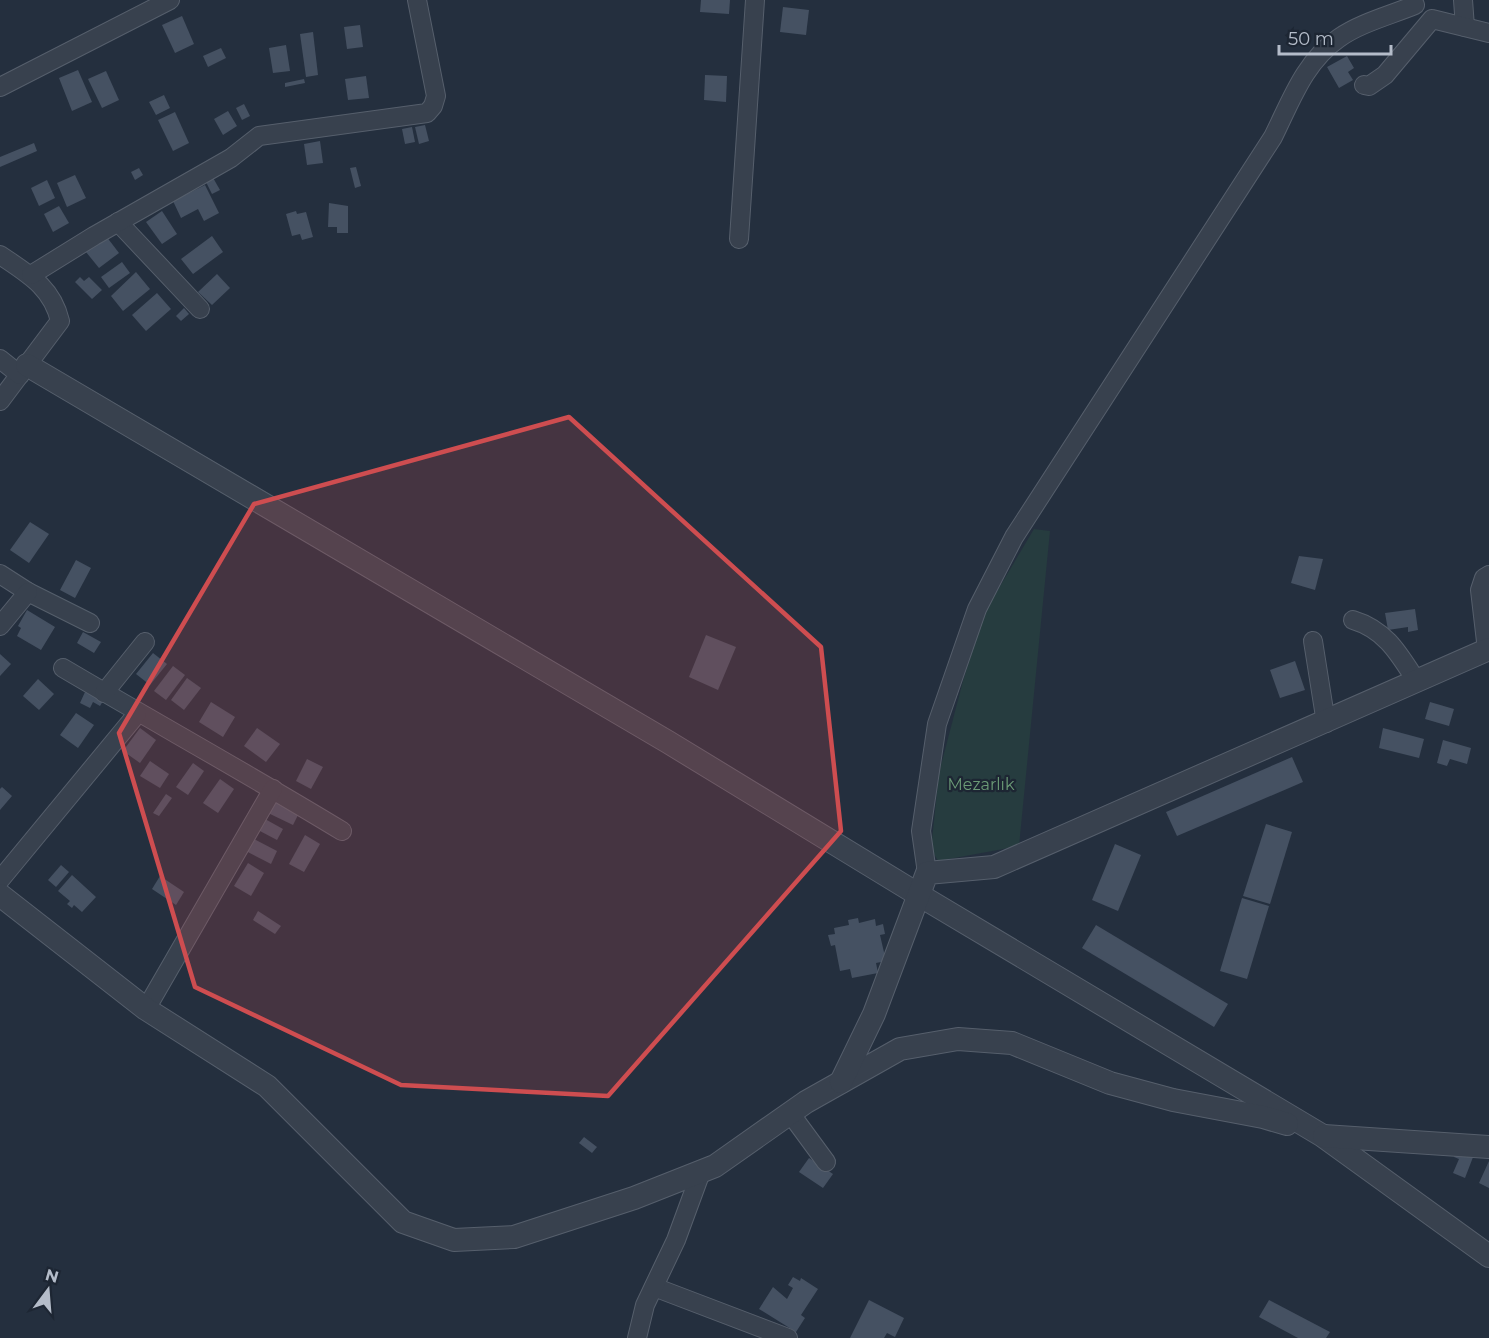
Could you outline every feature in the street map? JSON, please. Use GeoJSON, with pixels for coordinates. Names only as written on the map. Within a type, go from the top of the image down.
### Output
{"type":"FeatureCollection","features":[{"type":"Feature","properties":{"kind":"street"},"geometry":{"type":"LineString","coordinates":[[0,87],[170,0]]}},
{"type":"Feature","properties":{"kind":"street"},"geometry":{"type":"LineString","coordinates":[[31,275],[118,222],[231,158],[259,136],[427,112],[434,106],[436,96],[417,0]]}},
{"type":"Feature","properties":{"kind":"street"},"geometry":{"type":"LineString","coordinates":[[739,239],[754,0]]}},
{"type":"Feature","properties":{"kind":"street"},"geometry":{"type":"LineString","coordinates":[[1463,0],[1465,27]]}},
{"type":"Feature","properties":{"kind":"street"},"geometry":{"type":"LineString","coordinates":[[841,1082],[874,1014],[927,873],[921,831],[937,724],[977,609],[1014,537],[1273,137],[1310,65],[1340,37],[1415,3],[1432,19],[1489,33]]}},
{"type":"Feature","properties":{"kind":"street"},"geometry":{"type":"LineString","coordinates":[[1364,85],[1369,87],[1385,75],[1432,19]]}},
{"type":"Feature","properties":{"kind":"street"},"geometry":{"type":"LineString","coordinates":[[118,222],[200,309]]}},
{"type":"Feature","properties":{"kind":"street"},"geometry":{"type":"LineString","coordinates":[[0,255],[31,275],[56,303],[60,321],[0,401]]}},
{"type":"Feature","properties":{"kind":"street"},"geometry":{"type":"LineString","coordinates":[[0,359],[23,370],[668,742],[919,896],[1323,1136],[1489,1256]]}},
{"type":"Feature","properties":{"kind":"street"},"geometry":{"type":"LineString","coordinates":[[0,574],[28,592],[90,623]]}},
{"type":"Feature","properties":{"kind":"street"},"geometry":{"type":"LineString","coordinates":[[927,873],[994,867],[1488,650],[1480,590],[1484,578],[1489,575]]}},
{"type":"Feature","properties":{"kind":"street"},"geometry":{"type":"LineString","coordinates":[[0,626],[28,592]]}},
{"type":"Feature","properties":{"kind":"street"},"geometry":{"type":"LineString","coordinates":[[1353,620],[1370,625],[1388,638],[1417,682]]}},
{"type":"Feature","properties":{"kind":"street"},"geometry":{"type":"LineString","coordinates":[[1313,641],[1326,723]]}},
{"type":"Feature","properties":{"kind":"street"},"geometry":{"type":"LineString","coordinates":[[104,693],[145,642]]}},
{"type":"Feature","properties":{"kind":"street"},"geometry":{"type":"LineString","coordinates":[[63,668],[137,714],[273,789],[342,831]]}},
{"type":"Feature","properties":{"kind":"street"},"geometry":{"type":"LineString","coordinates":[[0,880],[137,714]]}},
{"type":"Feature","properties":{"kind":"street"},"geometry":{"type":"LineString","coordinates":[[146,1009],[273,789]]}},
{"type":"Feature","properties":{"kind":"street"},"geometry":{"type":"LineString","coordinates":[[0,895],[146,1009],[267,1086],[403,1222],[454,1240],[514,1237],[634,1198],[701,1172],[716,1166],[790,1113],[900,1049],[958,1039],[1012,1043],[1110,1083],[1173,1100],[1263,1117],[1323,1136],[1489,1147]]}},
{"type":"Feature","properties":{"kind":"street"},"geometry":{"type":"LineString","coordinates":[[790,1113],[826,1162]]}},
{"type":"Feature","properties":{"kind":"street"},"geometry":{"type":"LineString","coordinates":[[637,1338],[654,1287],[676,1240],[701,1172]]}},
{"type":"Feature","properties":{"kind":"street"},"geometry":{"type":"LineString","coordinates":[[654,1287],[788,1338]]}},
{"type":"Feature","properties":{"kind":"highlighted area"},"geometry":{"type":"Polygon","coordinates":[[[569,417],[821,647],[841,831],[608,1096],[401,1085],[195,987],[119,733],[254,504],[569,417]]]}},
{"type":"Feature","properties":{"kind":"green space","name":"Mezarlık"},"geometry":{"type":"Polygon","coordinates":[[[1034,529],[1050,531],[1019,846],[938,861],[931,849],[939,773],[963,681],[984,613],[1034,529]]]}},
{"type":"Feature","properties":{"kind":"building"},"geometry":{"type":"Polygon","coordinates":[[[701,0],[730,0],[729,14],[700,12],[701,0]]]}},
{"type":"Feature","properties":{"kind":"building"},"geometry":{"type":"Polygon","coordinates":[[[783,7],[809,10],[806,35],[780,32],[783,7]]]}},
{"type":"Feature","properties":{"kind":"building"},"geometry":{"type":"Polygon","coordinates":[[[182,16],[194,44],[175,53],[162,25],[182,16]]]}},
{"type":"Feature","properties":{"kind":"building"},"geometry":{"type":"Polygon","coordinates":[[[360,25],[363,47],[347,49],[344,27],[360,25]]]}},
{"type":"Feature","properties":{"kind":"building"},"geometry":{"type":"Polygon","coordinates":[[[313,32],[318,75],[306,77],[300,34],[313,32]]]}},
{"type":"Feature","properties":{"kind":"building"},"geometry":{"type":"Polygon","coordinates":[[[286,45],[290,71],[273,73],[269,48],[286,45]]]}},
{"type":"Feature","properties":{"kind":"building"},"geometry":{"type":"Polygon","coordinates":[[[221,48],[226,58],[208,67],[203,56],[221,48]]]}},
{"type":"Feature","properties":{"kind":"building"},"geometry":{"type":"Polygon","coordinates":[[[1347,56],[1354,68],[1348,72],[1353,80],[1339,88],[1327,67],[1347,56]]]}},
{"type":"Feature","properties":{"kind":"building"},"geometry":{"type":"Polygon","coordinates":[[[78,70],[92,102],[72,111],[59,78],[78,70]]]}},
{"type":"Feature","properties":{"kind":"building"},"geometry":{"type":"Polygon","coordinates":[[[106,71],[119,100],[102,108],[88,79],[106,71]]]}},
{"type":"Feature","properties":{"kind":"building"},"geometry":{"type":"Polygon","coordinates":[[[705,75],[727,76],[726,102],[704,100],[705,75]]]}},
{"type":"Feature","properties":{"kind":"building"},"geometry":{"type":"Polygon","coordinates":[[[366,76],[369,98],[348,100],[345,79],[366,76]]]}},
{"type":"Feature","properties":{"kind":"building"},"geometry":{"type":"Polygon","coordinates":[[[304,79],[305,83],[285,87],[285,83],[304,79]]]}},
{"type":"Feature","properties":{"kind":"building"},"geometry":{"type":"Polygon","coordinates":[[[164,95],[170,108],[156,115],[149,102],[164,95]]]}},
{"type":"Feature","properties":{"kind":"building"},"geometry":{"type":"Polygon","coordinates":[[[244,104],[250,116],[242,120],[236,108],[244,104]]]}},
{"type":"Feature","properties":{"kind":"building"},"geometry":{"type":"Polygon","coordinates":[[[228,111],[237,126],[223,135],[214,119],[228,111]]]}},
{"type":"Feature","properties":{"kind":"building"},"geometry":{"type":"Polygon","coordinates":[[[175,112],[189,143],[173,151],[158,120],[175,112]]]}},
{"type":"Feature","properties":{"kind":"building"},"geometry":{"type":"Polygon","coordinates":[[[425,125],[429,141],[419,144],[415,127],[425,125]]]}},
{"type":"Feature","properties":{"kind":"building"},"geometry":{"type":"Polygon","coordinates":[[[412,127],[415,142],[405,144],[402,129],[412,127]]]}},
{"type":"Feature","properties":{"kind":"building"},"geometry":{"type":"Polygon","coordinates":[[[320,141],[323,163],[307,165],[304,144],[320,141]]]}},
{"type":"Feature","properties":{"kind":"building"},"geometry":{"type":"Polygon","coordinates":[[[34,143],[37,151],[0,167],[0,157],[34,143]]]}},
{"type":"Feature","properties":{"kind":"building"},"geometry":{"type":"Polygon","coordinates":[[[356,167],[361,186],[355,188],[350,168],[356,167]]]}},
{"type":"Feature","properties":{"kind":"building"},"geometry":{"type":"Polygon","coordinates":[[[139,168],[143,175],[135,180],[131,172],[139,168]]]}},
{"type":"Feature","properties":{"kind":"building"},"geometry":{"type":"Polygon","coordinates":[[[75,175],[86,198],[67,207],[57,183],[75,175]]]}},
{"type":"Feature","properties":{"kind":"building"},"geometry":{"type":"Polygon","coordinates":[[[212,176],[220,190],[212,194],[205,180],[212,176]]]}},
{"type":"Feature","properties":{"kind":"building"},"geometry":{"type":"Polygon","coordinates":[[[47,180],[55,198],[39,206],[31,188],[47,180]]]}},
{"type":"Feature","properties":{"kind":"building"},"geometry":{"type":"Polygon","coordinates":[[[205,185],[219,213],[204,221],[198,209],[181,218],[173,201],[205,185]]]}},
{"type":"Feature","properties":{"kind":"building"},"geometry":{"type":"Polygon","coordinates":[[[329,203],[348,206],[348,233],[337,233],[337,227],[328,227],[329,203]]]}},
{"type":"Feature","properties":{"kind":"building"},"geometry":{"type":"Polygon","coordinates":[[[59,206],[69,223],[53,232],[44,214],[59,206]]]}},
{"type":"Feature","properties":{"kind":"building"},"geometry":{"type":"Polygon","coordinates":[[[162,211],[177,234],[162,244],[146,222],[162,211]]]}},
{"type":"Feature","properties":{"kind":"building"},"geometry":{"type":"Polygon","coordinates":[[[296,211],[297,214],[306,212],[313,237],[302,240],[300,234],[292,236],[286,214],[296,211]]]}},
{"type":"Feature","properties":{"kind":"building"},"geometry":{"type":"Polygon","coordinates":[[[106,236],[119,253],[99,268],[86,252],[106,236]]]}},
{"type":"Feature","properties":{"kind":"building"},"geometry":{"type":"Polygon","coordinates":[[[212,236],[223,252],[193,274],[181,259],[212,236]]]}},
{"type":"Feature","properties":{"kind":"building"},"geometry":{"type":"Polygon","coordinates":[[[122,262],[130,273],[109,288],[101,277],[122,262]]]}},
{"type":"Feature","properties":{"kind":"building"},"geometry":{"type":"Polygon","coordinates":[[[136,272],[150,289],[123,311],[111,296],[136,272]]]}},
{"type":"Feature","properties":{"kind":"building"},"geometry":{"type":"Polygon","coordinates":[[[217,274],[230,288],[212,305],[198,292],[217,274]]]}},
{"type":"Feature","properties":{"kind":"building"},"geometry":{"type":"Polygon","coordinates":[[[80,277],[84,281],[89,277],[102,290],[92,299],[75,282],[80,277]]]}},
{"type":"Feature","properties":{"kind":"building"},"geometry":{"type":"Polygon","coordinates":[[[157,293],[171,309],[146,331],[132,315],[157,293]]]}},
{"type":"Feature","properties":{"kind":"building"},"geometry":{"type":"Polygon","coordinates":[[[184,308],[189,314],[181,321],[176,316],[184,308]]]}},
{"type":"Feature","properties":{"kind":"building"},"geometry":{"type":"Polygon","coordinates":[[[30,522],[49,534],[29,563],[10,550],[30,522]]]}},
{"type":"Feature","properties":{"kind":"building"},"geometry":{"type":"Polygon","coordinates":[[[1299,556],[1323,559],[1315,590],[1291,583],[1299,556]]]}},
{"type":"Feature","properties":{"kind":"building"},"geometry":{"type":"Polygon","coordinates":[[[76,560],[91,568],[75,598],[60,590],[76,560]]]}},
{"type":"Feature","properties":{"kind":"building"},"geometry":{"type":"Polygon","coordinates":[[[1415,609],[1418,630],[1408,632],[1408,627],[1388,630],[1385,613],[1415,609]]]}},
{"type":"Feature","properties":{"kind":"building"},"geometry":{"type":"Polygon","coordinates":[[[27,610],[55,627],[41,650],[17,636],[21,628],[18,626],[27,610]]]}},
{"type":"Feature","properties":{"kind":"building"},"geometry":{"type":"Polygon","coordinates":[[[83,632],[101,642],[94,653],[77,643],[83,632]]]}},
{"type":"Feature","properties":{"kind":"building"},"geometry":{"type":"Polygon","coordinates":[[[706,635],[736,647],[718,690],[689,677],[706,635]]]}},
{"type":"Feature","properties":{"kind":"building"},"geometry":{"type":"Polygon","coordinates":[[[153,653],[167,664],[150,685],[136,674],[153,653]]]}},
{"type":"Feature","properties":{"kind":"building"},"geometry":{"type":"Polygon","coordinates":[[[0,654],[11,664],[0,676],[0,654]]]}},
{"type":"Feature","properties":{"kind":"building"},"geometry":{"type":"Polygon","coordinates":[[[1295,661],[1305,690],[1280,698],[1270,670],[1295,661]]]}},
{"type":"Feature","properties":{"kind":"building"},"geometry":{"type":"Polygon","coordinates":[[[173,666],[185,675],[166,700],[154,691],[173,666]]]}},
{"type":"Feature","properties":{"kind":"building"},"geometry":{"type":"Polygon","coordinates":[[[187,678],[201,688],[184,710],[171,700],[187,678]]]}},
{"type":"Feature","properties":{"kind":"building"},"geometry":{"type":"Polygon","coordinates":[[[38,679],[54,694],[39,710],[23,696],[38,679]]]}},
{"type":"Feature","properties":{"kind":"building"},"geometry":{"type":"Polygon","coordinates":[[[85,692],[103,701],[100,706],[93,702],[90,708],[80,703],[85,692]]]}},
{"type":"Feature","properties":{"kind":"building"},"geometry":{"type":"Polygon","coordinates":[[[211,702],[235,717],[223,737],[199,722],[211,702]]]}},
{"type":"Feature","properties":{"kind":"building"},"geometry":{"type":"Polygon","coordinates":[[[1430,702],[1454,709],[1449,726],[1425,719],[1430,702]]]}},
{"type":"Feature","properties":{"kind":"building"},"geometry":{"type":"Polygon","coordinates":[[[76,713],[94,725],[78,748],[60,735],[76,713]]]}},
{"type":"Feature","properties":{"kind":"building"},"geometry":{"type":"Polygon","coordinates":[[[140,728],[156,740],[140,763],[123,751],[140,728]]]}},
{"type":"Feature","properties":{"kind":"building"},"geometry":{"type":"Polygon","coordinates":[[[257,728],[280,744],[266,762],[244,746],[257,728]]]}},
{"type":"Feature","properties":{"kind":"building"},"geometry":{"type":"Polygon","coordinates":[[[1383,728],[1424,739],[1419,758],[1379,748],[1383,728]]]}},
{"type":"Feature","properties":{"kind":"building"},"geometry":{"type":"Polygon","coordinates":[[[1443,740],[1471,748],[1467,764],[1450,759],[1447,766],[1437,763],[1443,740]]]}},
{"type":"Feature","properties":{"kind":"building"},"geometry":{"type":"Polygon","coordinates":[[[1292,757],[1303,782],[1177,836],[1166,812],[1292,757]]]}},
{"type":"Feature","properties":{"kind":"building"},"geometry":{"type":"Polygon","coordinates":[[[307,759],[323,767],[311,789],[296,781],[307,759]]]}},
{"type":"Feature","properties":{"kind":"building"},"geometry":{"type":"Polygon","coordinates":[[[150,761],[169,774],[160,788],[140,776],[150,761]]]}},
{"type":"Feature","properties":{"kind":"building"},"geometry":{"type":"Polygon","coordinates":[[[193,763],[204,771],[188,795],[176,787],[193,763]]]}},
{"type":"Feature","properties":{"kind":"building"},"geometry":{"type":"Polygon","coordinates":[[[220,779],[234,789],[218,813],[203,803],[220,779]]]}},
{"type":"Feature","properties":{"kind":"building"},"geometry":{"type":"Polygon","coordinates":[[[2,787],[12,796],[0,810],[0,789],[2,787]]]}},
{"type":"Feature","properties":{"kind":"building"},"geometry":{"type":"Polygon","coordinates":[[[166,794],[172,798],[159,816],[153,813],[166,794]]]}},
{"type":"Feature","properties":{"kind":"building"},"geometry":{"type":"Polygon","coordinates":[[[274,798],[300,811],[293,825],[266,812],[274,798]]]}},
{"type":"Feature","properties":{"kind":"building"},"geometry":{"type":"Polygon","coordinates":[[[265,819],[283,829],[277,840],[258,830],[265,819]]]}},
{"type":"Feature","properties":{"kind":"building"},"geometry":{"type":"Polygon","coordinates":[[[1266,824],[1292,832],[1270,904],[1243,896],[1266,824]]]}},
{"type":"Feature","properties":{"kind":"building"},"geometry":{"type":"Polygon","coordinates":[[[305,835],[320,844],[304,872],[289,864],[305,835]]]}},
{"type":"Feature","properties":{"kind":"building"},"geometry":{"type":"Polygon","coordinates":[[[248,836],[277,851],[271,864],[242,849],[248,836]]]}},
{"type":"Feature","properties":{"kind":"building"},"geometry":{"type":"Polygon","coordinates":[[[1115,844],[1141,855],[1118,911],[1092,900],[1115,844]]]}},
{"type":"Feature","properties":{"kind":"building"},"geometry":{"type":"Polygon","coordinates":[[[248,863],[264,873],[251,896],[234,886],[248,863]]]}},
{"type":"Feature","properties":{"kind":"building"},"geometry":{"type":"Polygon","coordinates":[[[61,865],[69,872],[56,887],[48,880],[61,865]]]}},
{"type":"Feature","properties":{"kind":"building"},"geometry":{"type":"Polygon","coordinates":[[[72,875],[96,897],[82,912],[74,905],[72,908],[67,904],[70,901],[58,891],[72,875]]]}},
{"type":"Feature","properties":{"kind":"building"},"geometry":{"type":"Polygon","coordinates":[[[160,876],[184,892],[176,905],[152,889],[160,876]]]}},
{"type":"Feature","properties":{"kind":"building"},"geometry":{"type":"Polygon","coordinates":[[[1242,898],[1269,906],[1247,979],[1220,971],[1242,898]]]}},
{"type":"Feature","properties":{"kind":"building"},"geometry":{"type":"Polygon","coordinates":[[[258,911],[281,926],[275,934],[253,920],[258,911]]]}},
{"type":"Feature","properties":{"kind":"building"},"geometry":{"type":"Polygon","coordinates":[[[858,918],[859,923],[875,919],[876,926],[883,924],[885,934],[880,935],[886,961],[876,963],[878,973],[852,978],[850,969],[840,971],[835,945],[831,946],[828,935],[835,934],[834,928],[849,925],[848,920],[858,918]]]}},
{"type":"Feature","properties":{"kind":"building"},"geometry":{"type":"Polygon","coordinates":[[[1096,925],[1228,1004],[1214,1027],[1082,948],[1096,925]]]}},
{"type":"Feature","properties":{"kind":"building"},"geometry":{"type":"Polygon","coordinates":[[[584,1137],[597,1147],[592,1153],[579,1143],[584,1137]]]}},
{"type":"Feature","properties":{"kind":"building"},"geometry":{"type":"Polygon","coordinates":[[[1459,1145],[1475,1152],[1465,1178],[1453,1173],[1459,1159],[1454,1157],[1459,1145]]]}},
{"type":"Feature","properties":{"kind":"building"},"geometry":{"type":"Polygon","coordinates":[[[809,1158],[833,1174],[823,1188],[799,1172],[809,1158]]]}},
{"type":"Feature","properties":{"kind":"building"},"geometry":{"type":"Polygon","coordinates":[[[1489,1161],[1489,1188],[1479,1183],[1489,1161]]]}},
{"type":"Feature","properties":{"kind":"building"},"geometry":{"type":"Polygon","coordinates":[[[793,1277],[800,1281],[801,1278],[818,1289],[801,1315],[805,1318],[796,1332],[759,1309],[773,1287],[787,1299],[793,1288],[788,1285],[793,1277]]]}},
{"type":"Feature","properties":{"kind":"building"},"geometry":{"type":"Polygon","coordinates":[[[869,1300],[904,1318],[895,1337],[887,1333],[884,1338],[850,1338],[869,1300]]]}},
{"type":"Feature","properties":{"kind":"building"},"geometry":{"type":"Polygon","coordinates":[[[1269,1300],[1330,1332],[1326,1338],[1298,1338],[1259,1317],[1269,1300]]]}}]}
